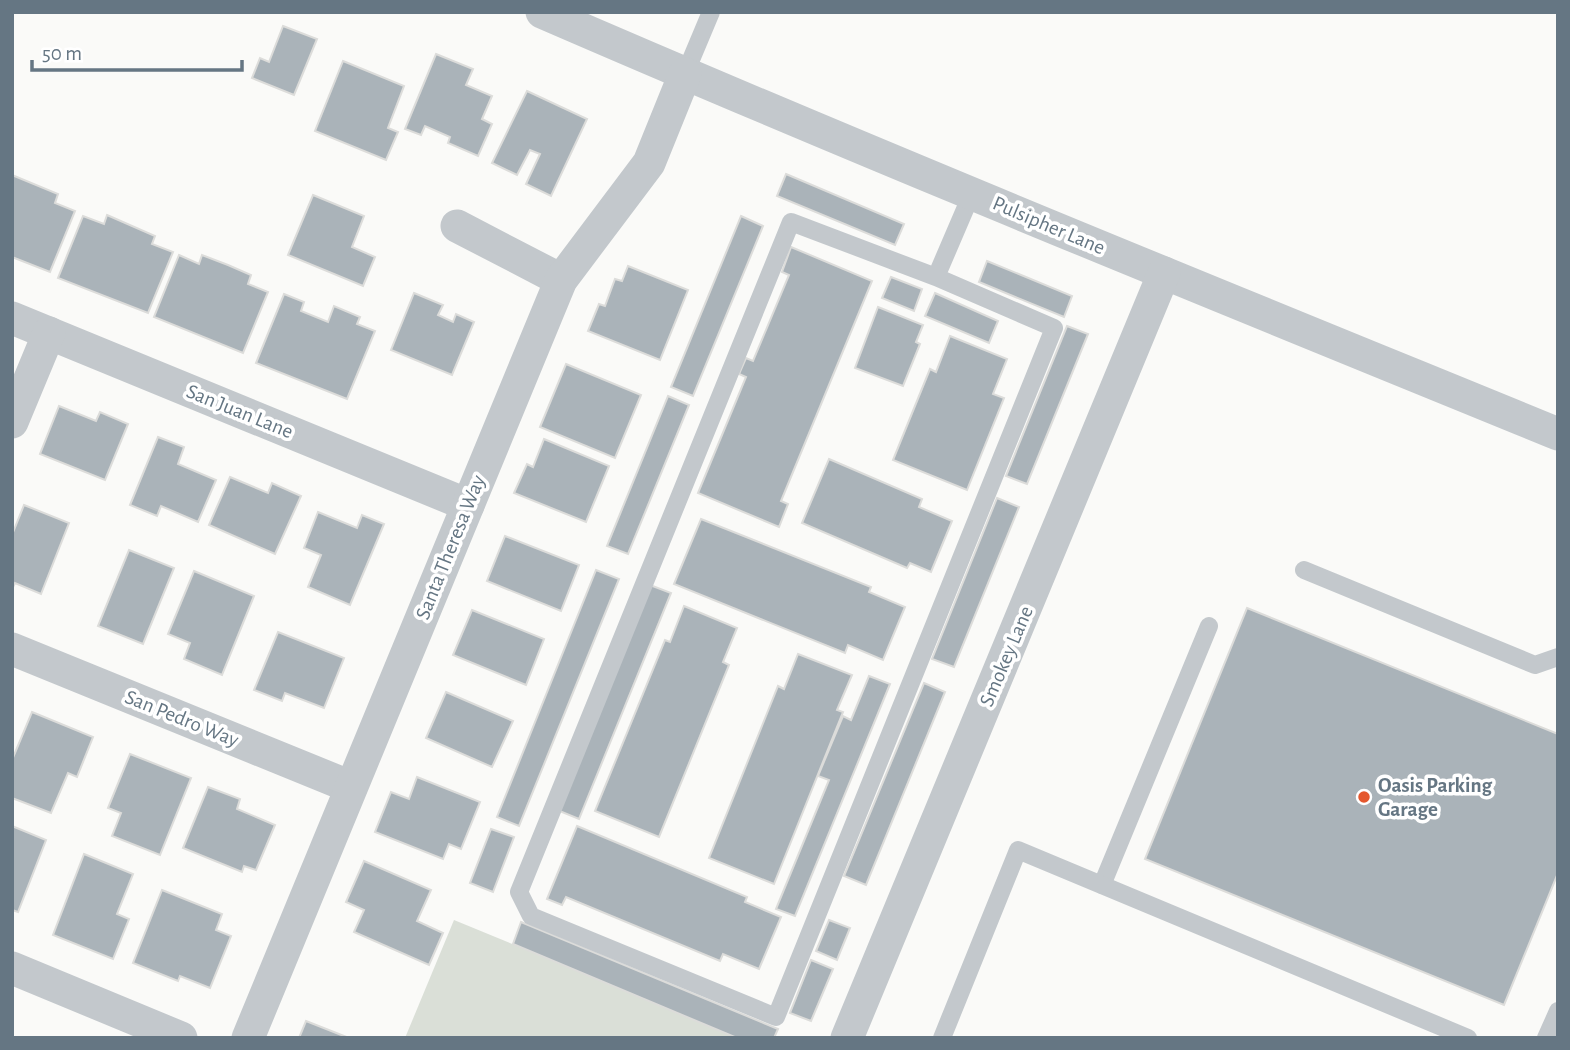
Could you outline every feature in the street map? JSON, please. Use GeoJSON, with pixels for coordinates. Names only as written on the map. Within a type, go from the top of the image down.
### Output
{"type":"FeatureCollection","features":[{"type":"Feature","properties":{"kind":"street","name":"Pulsipher Lane"},"geometry":{"type":"LineString","coordinates":[[542,12],[1164,274],[1558,434]]}},
{"type":"Feature","properties":{"kind":"street","name":"Santa Theresa Way"},"geometry":{"type":"LineString","coordinates":[[248,1038],[561,280],[649,163],[685,74]]}},
{"type":"Feature","properties":{"kind":"street"},"geometry":{"type":"LineString","coordinates":[[457,226],[561,280]]}},
{"type":"Feature","properties":{"kind":"street","name":"Smokey Lane"},"geometry":{"type":"LineString","coordinates":[[847,1038],[1164,274]]}},
{"type":"Feature","properties":{"kind":"street","name":"San Juan Lane"},"geometry":{"type":"LineString","coordinates":[[12,318],[468,505]]}},
{"type":"Feature","properties":{"kind":"street"},"geometry":{"type":"LineString","coordinates":[[12,422],[48,333]]}},
{"type":"Feature","properties":{"kind":"street","name":"San Pedro Way"},"geometry":{"type":"LineString","coordinates":[[12,649],[351,786]]}},
{"type":"Feature","properties":{"kind":"street"},"geometry":{"type":"LineString","coordinates":[[12,968],[181,1038]]}},
{"type":"Feature","properties":{"kind":"lane"},"geometry":{"type":"LineString","coordinates":[[685,74],[710,12]]}},
{"type":"Feature","properties":{"kind":"lane"},"geometry":{"type":"LineString","coordinates":[[936,277],[972,194]]}},
{"type":"Feature","properties":{"kind":"lane"},"geometry":{"type":"LineString","coordinates":[[791,222],[936,277],[1054,328],[776,1017],[531,916],[519,892],[791,222]]}},
{"type":"Feature","properties":{"kind":"lane"},"geometry":{"type":"LineString","coordinates":[[1304,570],[1535,665],[1558,657]]}},
{"type":"Feature","properties":{"kind":"lane"},"geometry":{"type":"LineString","coordinates":[[1102,885],[1209,626]]}},
{"type":"Feature","properties":{"kind":"lane"},"geometry":{"type":"LineString","coordinates":[[942,1038],[1018,850],[1468,1038]]}},
{"type":"Feature","properties":{"kind":"lane"},"geometry":{"type":"LineString","coordinates":[[1546,1038],[1558,1011]]}},
{"type":"Feature","properties":{"kind":"shaded area"},"geometry":{"type":"Polygon","coordinates":[[[454,920],[741,1038],[405,1038],[454,920]]]}},
{"type":"Feature","properties":{"kind":"building"},"geometry":{"type":"Polygon","coordinates":[[[283,26],[317,39],[294,95],[252,78],[260,58],[269,62],[283,26]]]}},
{"type":"Feature","properties":{"kind":"building"},"geometry":{"type":"Polygon","coordinates":[[[436,54],[473,69],[466,85],[492,96],[482,119],[492,124],[478,156],[448,143],[450,137],[425,126],[421,135],[405,129],[436,54]]]}},
{"type":"Feature","properties":{"kind":"building"},"geometry":{"type":"Polygon","coordinates":[[[343,61],[404,86],[388,128],[398,132],[386,160],[315,131],[343,61]]]}},
{"type":"Feature","properties":{"kind":"building"},"geometry":{"type":"Polygon","coordinates":[[[527,91],[587,119],[551,196],[526,184],[540,154],[530,150],[517,175],[492,163],[527,91]]]}},
{"type":"Feature","properties":{"kind":"building"},"geometry":{"type":"Polygon","coordinates":[[[786,174],[904,224],[895,245],[777,196],[786,174]]]}},
{"type":"Feature","properties":{"kind":"building"},"geometry":{"type":"Polygon","coordinates":[[[12,175],[58,194],[55,203],[75,211],[50,272],[12,257],[12,175]]]}},
{"type":"Feature","properties":{"kind":"building"},"geometry":{"type":"Polygon","coordinates":[[[313,195],[364,216],[352,247],[375,257],[363,286],[288,255],[313,195]]]}},
{"type":"Feature","properties":{"kind":"building"},"geometry":{"type":"Polygon","coordinates":[[[107,215],[155,236],[152,244],[173,252],[148,313],[58,278],[83,216],[104,224],[107,215]]]}},
{"type":"Feature","properties":{"kind":"building"},"geometry":{"type":"Polygon","coordinates":[[[741,216],[763,226],[693,396],[671,387],[741,216]]]}},
{"type":"Feature","properties":{"kind":"building"},"geometry":{"type":"Polygon","coordinates":[[[791,247],[872,281],[781,501],[788,504],[779,527],[698,493],[746,377],[739,374],[746,358],[753,361],[789,275],[782,272],[791,247]]]}},
{"type":"Feature","properties":{"kind":"building"},"geometry":{"type":"Polygon","coordinates":[[[179,255],[199,264],[202,255],[228,265],[251,275],[248,284],[268,292],[243,353],[154,317],[179,255]]]}},
{"type":"Feature","properties":{"kind":"building"},"geometry":{"type":"Polygon","coordinates":[[[987,261],[1072,296],[1064,317],[979,282],[987,261]]]}},
{"type":"Feature","properties":{"kind":"building"},"geometry":{"type":"Polygon","coordinates":[[[628,266],[688,290],[660,360],[588,331],[599,304],[605,306],[615,279],[622,281],[628,266]]]}},
{"type":"Feature","properties":{"kind":"building"},"geometry":{"type":"Polygon","coordinates":[[[891,277],[922,289],[914,311],[882,298],[891,277]]]}},
{"type":"Feature","properties":{"kind":"building"},"geometry":{"type":"Polygon","coordinates":[[[414,293],[443,305],[438,315],[453,322],[456,314],[474,322],[452,375],[391,350],[414,293]]]}},
{"type":"Feature","properties":{"kind":"building"},"geometry":{"type":"Polygon","coordinates":[[[935,293],[998,321],[989,343],[925,316],[935,293]]]}},
{"type":"Feature","properties":{"kind":"building"},"geometry":{"type":"Polygon","coordinates":[[[284,294],[304,302],[301,311],[328,322],[334,306],[360,317],[357,324],[375,331],[347,399],[256,363],[284,294]]]}},
{"type":"Feature","properties":{"kind":"building"},"geometry":{"type":"Polygon","coordinates":[[[878,307],[923,325],[916,342],[920,344],[903,386],[855,368],[878,307]]]}},
{"type":"Feature","properties":{"kind":"building"},"geometry":{"type":"Polygon","coordinates":[[[1067,326],[1088,334],[1027,484],[1006,476],[1067,326]]]}},
{"type":"Feature","properties":{"kind":"building"},"geometry":{"type":"Polygon","coordinates":[[[950,336],[1007,359],[993,394],[1004,398],[967,490],[893,460],[930,369],[936,372],[950,336]]]}},
{"type":"Feature","properties":{"kind":"building"},"geometry":{"type":"Polygon","coordinates":[[[566,364],[641,395],[615,458],[540,427],[566,364]]]}},
{"type":"Feature","properties":{"kind":"building"},"geometry":{"type":"Polygon","coordinates":[[[668,396],[689,405],[628,554],[607,546],[668,396]]]}},
{"type":"Feature","properties":{"kind":"building"},"geometry":{"type":"Polygon","coordinates":[[[59,406],[96,421],[100,412],[128,424],[105,480],[40,454],[59,406]]]}},
{"type":"Feature","properties":{"kind":"building"},"geometry":{"type":"Polygon","coordinates":[[[158,437],[184,447],[178,464],[216,480],[198,522],[161,506],[157,516],[130,505],[158,437]]]}},
{"type":"Feature","properties":{"kind":"building"},"geometry":{"type":"Polygon","coordinates":[[[544,439],[609,466],[586,522],[514,493],[527,464],[533,467],[544,439]]]}},
{"type":"Feature","properties":{"kind":"building"},"geometry":{"type":"Polygon","coordinates":[[[829,459],[922,499],[919,507],[952,521],[931,572],[910,563],[907,568],[802,523],[829,459]]]}},
{"type":"Feature","properties":{"kind":"building"},"geometry":{"type":"Polygon","coordinates":[[[230,477],[268,493],[272,483],[301,496],[275,554],[209,525],[230,477]]]}},
{"type":"Feature","properties":{"kind":"building"},"geometry":{"type":"Polygon","coordinates":[[[997,498],[1019,507],[954,667],[932,659],[997,498]]]}},
{"type":"Feature","properties":{"kind":"building"},"geometry":{"type":"Polygon","coordinates":[[[24,505],[69,523],[41,594],[15,583],[12,589],[12,535],[24,505]]]}},
{"type":"Feature","properties":{"kind":"building"},"geometry":{"type":"Polygon","coordinates":[[[318,512],[357,528],[362,515],[384,524],[350,605],[308,587],[321,555],[304,548],[318,512]]]}},
{"type":"Feature","properties":{"kind":"building"},"geometry":{"type":"Polygon","coordinates":[[[701,519],[871,587],[869,592],[905,607],[883,660],[848,645],[845,653],[674,584],[701,519]]]}},
{"type":"Feature","properties":{"kind":"building"},"geometry":{"type":"Polygon","coordinates":[[[505,536],[579,565],[561,611],[487,581],[505,536]]]}},
{"type":"Feature","properties":{"kind":"building"},"geometry":{"type":"Polygon","coordinates":[[[129,550],[174,568],[143,644],[98,626],[129,550]]]}},
{"type":"Feature","properties":{"kind":"building"},"geometry":{"type":"Polygon","coordinates":[[[596,570],[619,579],[519,826],[497,817],[596,570]]]}},
{"type":"Feature","properties":{"kind":"building"},"geometry":{"type":"Polygon","coordinates":[[[194,571],[254,596],[222,675],[184,659],[190,643],[168,634],[194,571]]]}},
{"type":"Feature","properties":{"kind":"building"},"geometry":{"type":"Polygon","coordinates":[[[650,585],[671,593],[579,819],[557,810],[650,585]]]}},
{"type":"Feature","properties":{"kind":"building"},"geometry":{"type":"Polygon","coordinates":[[[684,606],[737,628],[723,662],[729,665],[659,837],[595,811],[665,640],[670,642],[684,606]]]}},
{"type":"Feature","properties":{"kind":"building","name":"Oasis Parking Garage"},"geometry":{"type":"Polygon","coordinates":[[[1247,608],[1558,734],[1558,873],[1504,1005],[1145,859],[1247,608]]]}},
{"type":"Feature","properties":{"kind":"building"},"geometry":{"type":"Polygon","coordinates":[[[472,610],[544,639],[526,685],[453,655],[472,610]]]}},
{"type":"Feature","properties":{"kind":"building"},"geometry":{"type":"Polygon","coordinates":[[[278,632],[344,658],[324,708],[285,693],[282,701],[254,690],[278,632]]]}},
{"type":"Feature","properties":{"kind":"building"},"geometry":{"type":"Polygon","coordinates":[[[798,654],[852,675],[837,710],[843,712],[774,884],[709,858],[778,686],[784,689],[798,654]]]}},
{"type":"Feature","properties":{"kind":"building"},"geometry":{"type":"Polygon","coordinates":[[[869,676],[890,684],[795,916],[776,909],[829,780],[818,776],[843,716],[851,720],[869,676]]]}},
{"type":"Feature","properties":{"kind":"building"},"geometry":{"type":"Polygon","coordinates":[[[924,683],[945,692],[866,885],[844,876],[924,683]]]}},
{"type":"Feature","properties":{"kind":"building"},"geometry":{"type":"Polygon","coordinates":[[[446,692],[513,721],[492,767],[426,738],[446,692]]]}},
{"type":"Feature","properties":{"kind":"building"},"geometry":{"type":"Polygon","coordinates":[[[32,712],[93,737],[77,777],[68,773],[51,813],[12,798],[12,760],[32,712]]]}},
{"type":"Feature","properties":{"kind":"building"},"geometry":{"type":"Polygon","coordinates":[[[130,754],[191,778],[160,855],[112,836],[121,813],[108,808],[130,754]]]}},
{"type":"Feature","properties":{"kind":"building"},"geometry":{"type":"Polygon","coordinates":[[[417,777],[480,802],[461,849],[449,844],[443,859],[375,832],[391,792],[409,799],[417,777]]]}},
{"type":"Feature","properties":{"kind":"building"},"geometry":{"type":"Polygon","coordinates":[[[208,787],[240,799],[237,809],[275,825],[256,870],[244,866],[242,872],[183,848],[208,787]]]}},
{"type":"Feature","properties":{"kind":"building"},"geometry":{"type":"Polygon","coordinates":[[[12,826],[46,840],[18,912],[12,910],[12,826]]]}},
{"type":"Feature","properties":{"kind":"building"},"geometry":{"type":"Polygon","coordinates":[[[577,826],[747,897],[745,902],[781,917],[759,969],[723,954],[720,961],[566,897],[562,905],[547,899],[577,826]]]}},
{"type":"Feature","properties":{"kind":"building"},"geometry":{"type":"Polygon","coordinates":[[[491,829],[514,837],[493,892],[470,883],[491,829]]]}},
{"type":"Feature","properties":{"kind":"building"},"geometry":{"type":"Polygon","coordinates":[[[84,854],[133,874],[117,914],[129,919],[113,959],[53,935],[84,854]]]}},
{"type":"Feature","properties":{"kind":"building"},"geometry":{"type":"Polygon","coordinates":[[[364,861],[431,890],[417,921],[443,933],[429,965],[354,932],[364,910],[346,902],[364,861]]]}},
{"type":"Feature","properties":{"kind":"building"},"geometry":{"type":"Polygon","coordinates":[[[162,890],[222,914],[216,930],[231,936],[210,988],[180,976],[178,981],[133,963],[162,890]]]}},
{"type":"Feature","properties":{"kind":"building"},"geometry":{"type":"Polygon","coordinates":[[[829,920],[850,928],[837,960],[816,951],[829,920]]]}},
{"type":"Feature","properties":{"kind":"building"},"geometry":{"type":"Polygon","coordinates":[[[521,922],[778,1029],[774,1038],[737,1038],[513,944],[521,922]]]}},
{"type":"Feature","properties":{"kind":"building"},"geometry":{"type":"Polygon","coordinates":[[[811,960],[833,969],[811,1021],[790,1013],[811,960]]]}},
{"type":"Feature","properties":{"kind":"building"},"geometry":{"type":"Polygon","coordinates":[[[306,1021],[349,1038],[299,1038],[306,1021]]]}},
{"type":"Feature","properties":{"kind":"place","name":"Oasis Parking Garage"},"geometry":{"type":"Point","coordinates":[1364,797]}}]}
